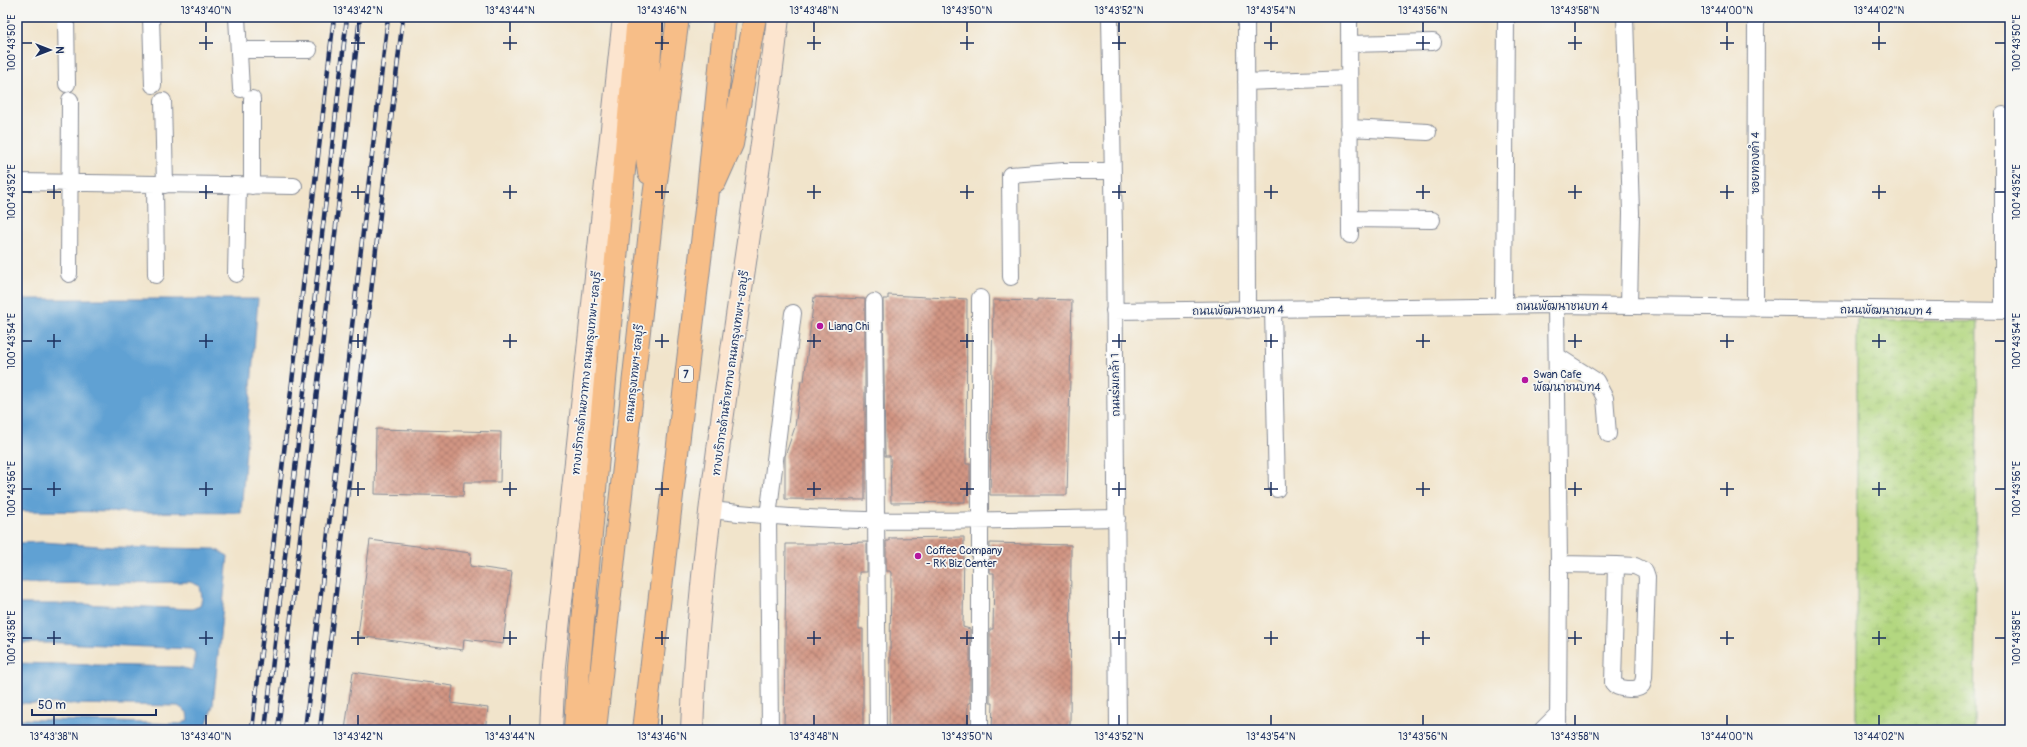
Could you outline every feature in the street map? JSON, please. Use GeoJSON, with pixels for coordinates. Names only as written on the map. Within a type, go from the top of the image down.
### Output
{"type":"FeatureCollection","features":[{"type":"Feature","properties":{"kind":"highway"},"geometry":{"type":"LineString","coordinates":[[575,730],[587,571],[638,17]]}},
{"type":"Feature","properties":{"kind":"highway"},"geometry":{"type":"LineString","coordinates":[[653,17],[644,134],[653,204]]}},
{"type":"Feature","properties":{"kind":"highway","name":"ถนนกรุงเทพฯ-ชลบุรี"},"geometry":{"type":"LineString","coordinates":[[595,730],[653,204],[678,17]]}},
{"type":"Feature","properties":{"kind":"highway","name":"7"},"geometry":{"type":"LineString","coordinates":[[644,730],[707,201],[725,17]]}},
{"type":"Feature","properties":{"kind":"highway"},"geometry":{"type":"LineString","coordinates":[[707,201],[732,144],[755,17]]}},
{"type":"Feature","properties":{"kind":"main road","name":"ทางบริการด้านขวาทาง ถนนกรุงเทพฯ-ชลบุรี"},"geometry":{"type":"LineString","coordinates":[[551,730],[554,666],[624,17]]}},
{"type":"Feature","properties":{"kind":"main road","name":"ทางบริการด้านซ้ายทาง ถนนกรุงเทพฯ-ชลบุรี"},"geometry":{"type":"LineString","coordinates":[[692,730],[694,689],[711,510],[778,17]]}},
{"type":"Feature","properties":{"kind":"street"},"geometry":{"type":"LineString","coordinates":[[66,17],[67,84]]}},
{"type":"Feature","properties":{"kind":"street"},"geometry":{"type":"LineString","coordinates":[[151,17],[153,85]]}},
{"type":"Feature","properties":{"kind":"street"},"geometry":{"type":"LineString","coordinates":[[236,274],[245,186],[246,94],[239,50],[237,17]]}},
{"type":"Feature","properties":{"kind":"street","name":"ถนนร่มเกล้า 1"},"geometry":{"type":"LineString","coordinates":[[1110,17],[1117,518],[1118,730]]}},
{"type":"Feature","properties":{"kind":"street"},"geometry":{"type":"LineString","coordinates":[[1246,17],[1247,310]]}},
{"type":"Feature","properties":{"kind":"street"},"geometry":{"type":"LineString","coordinates":[[1349,17],[1350,235]]}},
{"type":"Feature","properties":{"kind":"street"},"geometry":{"type":"LineString","coordinates":[[1504,306],[1506,17]]}},
{"type":"Feature","properties":{"kind":"street"},"geometry":{"type":"LineString","coordinates":[[1626,17],[1631,214],[1630,306]]}},
{"type":"Feature","properties":{"kind":"street","name":"ซอยทองคำ 4"},"geometry":{"type":"LineString","coordinates":[[1755,308],[1756,17]]}},
{"type":"Feature","properties":{"kind":"street"},"geometry":{"type":"LineString","coordinates":[[1349,44],[1433,42]]}},
{"type":"Feature","properties":{"kind":"street"},"geometry":{"type":"LineString","coordinates":[[239,50],[309,50]]}},
{"type":"Feature","properties":{"kind":"street"},"geometry":{"type":"LineString","coordinates":[[1246,82],[1349,78]]}},
{"type":"Feature","properties":{"kind":"street"},"geometry":{"type":"LineString","coordinates":[[69,274],[70,100]]}},
{"type":"Feature","properties":{"kind":"street"},"geometry":{"type":"LineString","coordinates":[[156,275],[163,101]]}},
{"type":"Feature","properties":{"kind":"street"},"geometry":{"type":"LineString","coordinates":[[2004,115],[2007,311]]}},
{"type":"Feature","properties":{"kind":"street"},"geometry":{"type":"LineString","coordinates":[[1349,128],[1428,132]]}},
{"type":"Feature","properties":{"kind":"street"},"geometry":{"type":"LineString","coordinates":[[1011,277],[1010,175],[1064,171],[1112,171]]}},
{"type":"Feature","properties":{"kind":"street"},"geometry":{"type":"LineString","coordinates":[[17,182],[70,184],[294,186]]}},
{"type":"Feature","properties":{"kind":"street"},"geometry":{"type":"LineString","coordinates":[[1350,219],[1432,220]]}},
{"type":"Feature","properties":{"kind":"street"},"geometry":{"type":"LineString","coordinates":[[980,298],[980,730]]}},
{"type":"Feature","properties":{"kind":"street"},"geometry":{"type":"LineString","coordinates":[[874,302],[878,730]]}},
{"type":"Feature","properties":{"kind":"street"},"geometry":{"type":"LineString","coordinates":[[1542,730],[1558,722],[1559,564],[1556,305]]}},
{"type":"Feature","properties":{"kind":"street","name":"ถนนพัฒนาชนบท 4"},"geometry":{"type":"LineString","coordinates":[[1114,311],[1556,305],[2007,311]]}},
{"type":"Feature","properties":{"kind":"street"},"geometry":{"type":"LineString","coordinates":[[1273,309],[1277,489]]}},
{"type":"Feature","properties":{"kind":"street"},"geometry":{"type":"LineString","coordinates":[[770,730],[768,517],[793,313]]}},
{"type":"Feature","properties":{"kind":"street"},"geometry":{"type":"LineString","coordinates":[[1557,356],[1596,381],[1605,398],[1608,434]]}},
{"type":"Feature","properties":{"kind":"street"},"geometry":{"type":"LineString","coordinates":[[711,510],[768,517],[876,520],[1117,518]]}},
{"type":"Feature","properties":{"kind":"street"},"geometry":{"type":"LineString","coordinates":[[1559,564],[1616,565],[1641,568],[1645,570],[1647,577],[1644,678],[1642,685],[1635,689],[1620,688],[1613,683],[1616,565]]}},
{"type":"Feature","properties":{"kind":"green space"},"geometry":{"type":"Polygon","coordinates":[[[1857,319],[1978,322],[1974,730],[1857,730],[1857,319]]]}},
{"type":"Feature","properties":{"kind":"water"},"geometry":{"type":"Polygon","coordinates":[[[17,299],[258,299],[241,513],[17,511],[17,299]]]}},
{"type":"Feature","properties":{"kind":"water"},"geometry":{"type":"Polygon","coordinates":[[[43,542],[113,547],[215,549],[228,556],[213,705],[205,730],[17,730],[17,719],[181,724],[188,720],[187,712],[178,706],[17,703],[17,663],[179,667],[192,670],[195,663],[195,653],[191,649],[60,643],[17,643],[17,604],[81,604],[192,609],[200,606],[202,598],[200,586],[190,582],[17,584],[17,543],[43,542]]]}},
{"type":"Feature","properties":{"kind":"building"},"geometry":{"type":"Polygon","coordinates":[[[888,295],[967,299],[966,464],[970,464],[970,494],[965,494],[965,502],[891,503],[890,456],[885,456],[883,299],[888,299],[888,295]]]}},
{"type":"Feature","properties":{"kind":"building"},"geometry":{"type":"Polygon","coordinates":[[[814,297],[865,299],[865,500],[785,499],[785,456],[795,427],[801,381],[804,381],[814,297]]]}},
{"type":"Feature","properties":{"kind":"building"},"geometry":{"type":"Polygon","coordinates":[[[1037,299],[1072,300],[1067,495],[990,495],[993,300],[1037,301],[1037,299]]]}},
{"type":"Feature","properties":{"kind":"building"},"geometry":{"type":"Polygon","coordinates":[[[376,429],[501,432],[500,482],[464,482],[463,496],[375,494],[376,429]]]}},
{"type":"Feature","properties":{"kind":"building"},"geometry":{"type":"Polygon","coordinates":[[[964,537],[963,627],[970,629],[970,703],[968,703],[967,730],[889,730],[891,573],[890,571],[886,571],[886,541],[889,541],[889,538],[964,537]]]}},
{"type":"Feature","properties":{"kind":"building"},"geometry":{"type":"Polygon","coordinates":[[[370,540],[471,553],[470,566],[512,572],[503,644],[464,639],[463,650],[358,636],[370,540]]]}},
{"type":"Feature","properties":{"kind":"building"},"geometry":{"type":"Polygon","coordinates":[[[867,542],[867,572],[859,572],[859,629],[863,629],[863,730],[784,730],[786,544],[867,542]]]}},
{"type":"Feature","properties":{"kind":"building"},"geometry":{"type":"Polygon","coordinates":[[[990,543],[1071,545],[1070,730],[992,730],[993,703],[990,703],[990,629],[993,629],[994,573],[990,573],[990,543]]]}},
{"type":"Feature","properties":{"kind":"building"},"geometry":{"type":"Polygon","coordinates":[[[353,672],[453,686],[451,703],[488,708],[485,730],[345,730],[353,672]]]}},
{"type":"Feature","properties":{"kind":"railway"},"geometry":{"type":"LineString","coordinates":[[252,730],[334,17]]}},
{"type":"Feature","properties":{"kind":"railway"},"geometry":{"type":"LineString","coordinates":[[265,730],[347,17]]}},
{"type":"Feature","properties":{"kind":"railway"},"geometry":{"type":"LineString","coordinates":[[278,730],[360,17]]}},
{"type":"Feature","properties":{"kind":"railway"},"geometry":{"type":"LineString","coordinates":[[305,730],[388,17]]}},
{"type":"Feature","properties":{"kind":"railway"},"geometry":{"type":"LineString","coordinates":[[320,730],[403,17]]}},
{"type":"Feature","properties":{"kind":"place","name":"Liang Chi"},"geometry":{"type":"Point","coordinates":[820,326]}},
{"type":"Feature","properties":{"kind":"place","name":"Swan Cafe พัฒนาชนบท4"},"geometry":{"type":"Point","coordinates":[1525,380]}},
{"type":"Feature","properties":{"kind":"place","name":"Coffee Company - RK Biz Center"},"geometry":{"type":"Point","coordinates":[918,556]}}]}
